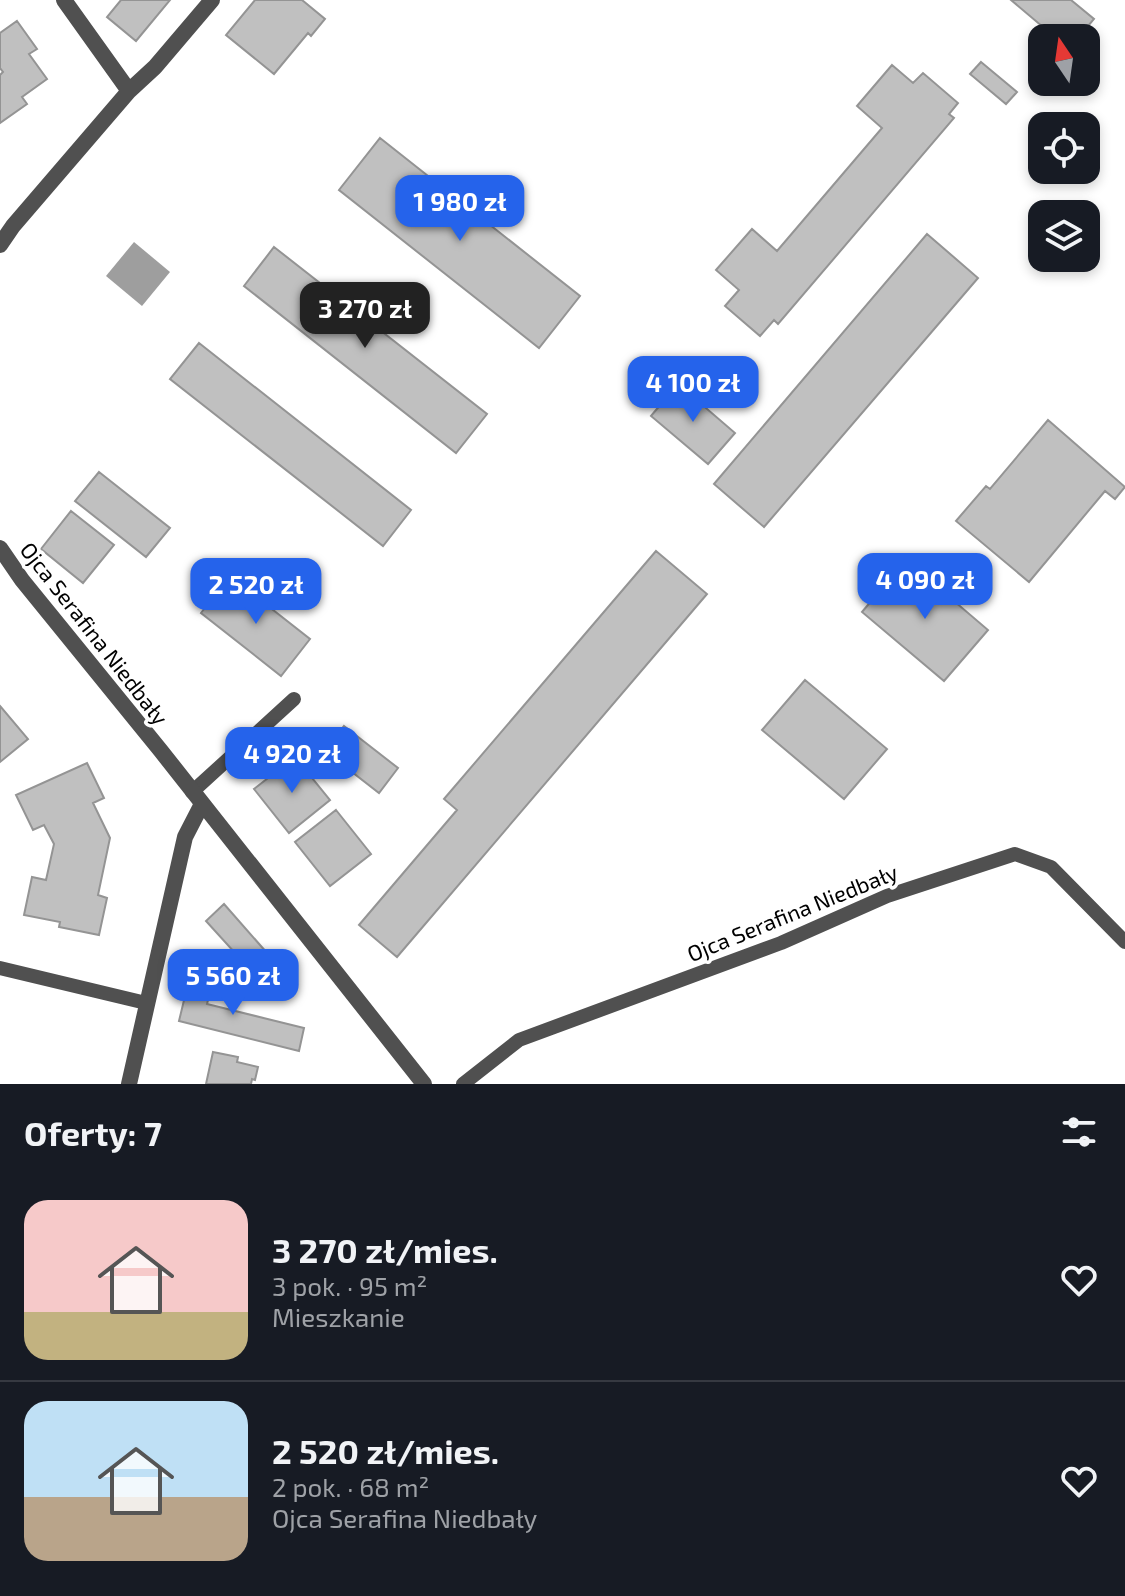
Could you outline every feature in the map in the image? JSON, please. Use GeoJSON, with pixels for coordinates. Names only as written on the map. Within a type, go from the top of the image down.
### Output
{"type":"FeatureCollection","features":[{"type":"Feature","properties":{"kind":"street"},"geometry":{"type":"LineString","coordinates":[[64,0],[129,91]]}},
{"type":"Feature","properties":{"kind":"street"},"geometry":{"type":"LineString","coordinates":[[0,245],[129,91],[155,67],[212,0]]}},
{"type":"Feature","properties":{"kind":"street","name":"Ojca Serafina Niedbały"},"geometry":{"type":"LineString","coordinates":[[0,548],[22,580],[424,1084]]}},
{"type":"Feature","properties":{"kind":"street"},"geometry":{"type":"LineString","coordinates":[[129,1084],[185,837],[197,798]]}},
{"type":"Feature","properties":{"kind":"lane"},"geometry":{"type":"LineString","coordinates":[[197,798],[294,699]]}},
{"type":"Feature","properties":{"kind":"lane","name":"Ojca Serafina Niedbały"},"geometry":{"type":"LineString","coordinates":[[463,1084],[519,1040],[781,943],[887,896],[1015,854],[1051,867],[1125,942]]}},
{"type":"Feature","properties":{"kind":"lane"},"geometry":{"type":"LineString","coordinates":[[0,968],[146,1003]]}},
{"type":"Feature","properties":{"kind":"shaded area"},"geometry":{"type":"Polygon","coordinates":[[[134,242],[170,272],[142,306],[106,276],[134,242]]]}},
{"type":"Feature","properties":{"kind":"building"},"geometry":{"type":"Polygon","coordinates":[[[121,0],[170,0],[136,41],[107,17],[121,0]]]}},
{"type":"Feature","properties":{"kind":"building"},"geometry":{"type":"Polygon","coordinates":[[[255,0],[302,0],[325,19],[311,36],[308,33],[274,74],[226,35],[255,0]]]}},
{"type":"Feature","properties":{"kind":"building"},"geometry":{"type":"Polygon","coordinates":[[[1011,0],[1071,0],[1094,19],[1090,24],[1039,24],[1011,0]]]}},
{"type":"Feature","properties":{"kind":"building"},"geometry":{"type":"Polygon","coordinates":[[[17,21],[37,49],[29,54],[47,79],[22,97],[27,104],[0,123],[0,75],[3,72],[0,68],[0,33],[17,21]]]}},
{"type":"Feature","properties":{"kind":"building"},"geometry":{"type":"Polygon","coordinates":[[[981,62],[1017,92],[1006,104],[970,74],[981,62]]]}},
{"type":"Feature","properties":{"kind":"building"},"geometry":{"type":"Polygon","coordinates":[[[892,65],[913,83],[923,73],[958,103],[949,114],[954,118],[778,324],[774,320],[760,336],[725,306],[739,290],[716,270],[752,229],[777,251],[882,128],[857,106],[892,65]]]}},
{"type":"Feature","properties":{"kind":"building"},"geometry":{"type":"Polygon","coordinates":[[[380,138],[580,296],[539,348],[339,190],[380,138]]]}},
{"type":"Feature","properties":{"kind":"building"},"geometry":{"type":"Polygon","coordinates":[[[927,234],[978,278],[764,527],[714,484],[927,234]]]}},
{"type":"Feature","properties":{"kind":"building"},"geometry":{"type":"Polygon","coordinates":[[[274,247],[487,414],[456,453],[244,286],[274,247]]]}},
{"type":"Feature","properties":{"kind":"building"},"geometry":{"type":"Polygon","coordinates":[[[199,343],[411,510],[383,546],[170,379],[199,343]]]}},
{"type":"Feature","properties":{"kind":"building"},"geometry":{"type":"Polygon","coordinates":[[[678,384],[735,433],[708,464],[651,416],[678,384]]]}},
{"type":"Feature","properties":{"kind":"building"},"geometry":{"type":"Polygon","coordinates":[[[1048,420],[1125,487],[1115,499],[1105,491],[1029,582],[956,521],[986,486],[990,489],[1048,420]]]}},
{"type":"Feature","properties":{"kind":"building"},"geometry":{"type":"Polygon","coordinates":[[[99,472],[170,528],[146,557],[75,501],[99,472]]]}},
{"type":"Feature","properties":{"kind":"building"},"geometry":{"type":"Polygon","coordinates":[[[71,511],[114,545],[83,583],[41,549],[71,511]]]}},
{"type":"Feature","properties":{"kind":"building"},"geometry":{"type":"Polygon","coordinates":[[[656,551],[707,594],[397,957],[359,925],[457,810],[444,799],[656,551]]]}},
{"type":"Feature","properties":{"kind":"building"},"geometry":{"type":"Polygon","coordinates":[[[906,560],[988,630],[944,681],[862,612],[906,560]]]}},
{"type":"Feature","properties":{"kind":"building"},"geometry":{"type":"Polygon","coordinates":[[[230,576],[310,639],[281,676],[201,613],[230,576]]]}},
{"type":"Feature","properties":{"kind":"building"},"geometry":{"type":"Polygon","coordinates":[[[805,680],[887,749],[844,799],[762,730],[805,680]]]}},
{"type":"Feature","properties":{"kind":"building"},"geometry":{"type":"Polygon","coordinates":[[[0,706],[28,739],[0,762],[0,706]]]}},
{"type":"Feature","properties":{"kind":"building"},"geometry":{"type":"Polygon","coordinates":[[[344,726],[398,768],[379,793],[325,751],[344,726]]]}},
{"type":"Feature","properties":{"kind":"building"},"geometry":{"type":"Polygon","coordinates":[[[295,757],[330,800],[289,833],[254,789],[295,757]]]}},
{"type":"Feature","properties":{"kind":"building"},"geometry":{"type":"Polygon","coordinates":[[[87,763],[104,798],[93,803],[110,838],[98,895],[107,898],[99,935],[59,927],[60,922],[24,915],[32,877],[46,880],[54,844],[44,825],[33,830],[16,795],[87,763]]]}},
{"type":"Feature","properties":{"kind":"building"},"geometry":{"type":"Polygon","coordinates":[[[336,810],[371,854],[330,886],[295,842],[336,810]]]}},
{"type":"Feature","properties":{"kind":"building"},"geometry":{"type":"Polygon","coordinates":[[[224,904],[282,970],[265,986],[206,921],[224,904]]]}},
{"type":"Feature","properties":{"kind":"building"},"geometry":{"type":"Polygon","coordinates":[[[192,967],[215,973],[207,1004],[304,1028],[299,1051],[179,1021],[192,967]]]}},
{"type":"Feature","properties":{"kind":"building"},"geometry":{"type":"Polygon","coordinates":[[[213,1052],[238,1057],[237,1062],[258,1067],[255,1080],[252,1079],[251,1084],[206,1084],[213,1052]]]}}]}
